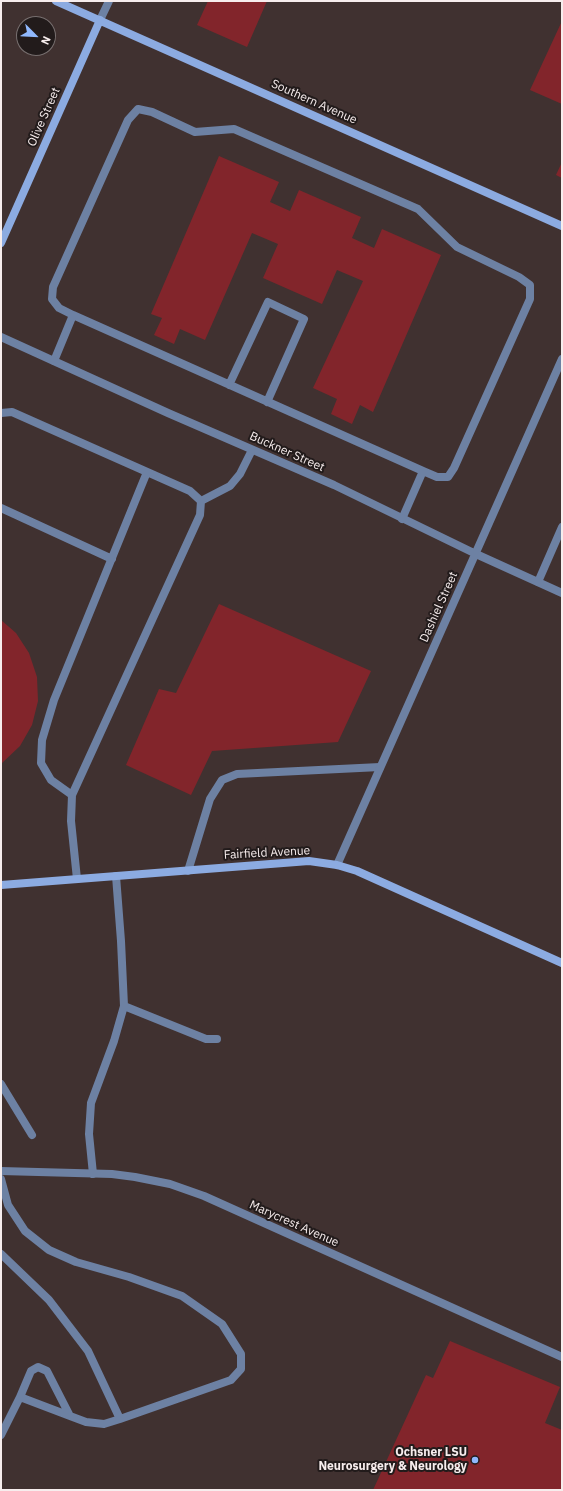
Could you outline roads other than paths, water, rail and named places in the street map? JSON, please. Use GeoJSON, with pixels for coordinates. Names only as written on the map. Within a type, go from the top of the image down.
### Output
{"type":"FeatureCollection","features":[{"type":"Feature","properties":{"kind":"street","name":"Southern Avenue"},"geometry":{"type":"LineString","coordinates":[[56,1],[562,226]]}},
{"type":"Feature","properties":{"kind":"street","name":"Olive Street"},"geometry":{"type":"LineString","coordinates":[[1,243],[109,1]]}},
{"type":"Feature","properties":{"kind":"street"},"geometry":{"type":"LineString","coordinates":[[138,109],[152,112],[195,132],[234,129],[418,209],[457,247],[519,276],[530,285],[530,300],[454,468],[448,477],[437,478],[74,315],[59,308],[52,299],[53,287],[128,120],[138,109]]}},
{"type":"Feature","properties":{"kind":"street"},"geometry":{"type":"LineString","coordinates":[[229,385],[268,302],[304,319],[267,402]]}},
{"type":"Feature","properties":{"kind":"street"},"geometry":{"type":"LineString","coordinates":[[54,361],[74,315]]}},
{"type":"Feature","properties":{"kind":"street","name":"Buckner Street"},"geometry":{"type":"LineString","coordinates":[[1,337],[252,450],[334,485],[402,519],[562,593]]}},
{"type":"Feature","properties":{"kind":"street","name":"Dashiel Street"},"geometry":{"type":"LineString","coordinates":[[337,865],[562,359]]}},
{"type":"Feature","properties":{"kind":"street"},"geometry":{"type":"LineString","coordinates":[[1,413],[12,412],[190,491],[201,500]]}},
{"type":"Feature","properties":{"kind":"street"},"geometry":{"type":"LineString","coordinates":[[201,500],[230,486],[240,474],[252,450]]}},
{"type":"Feature","properties":{"kind":"street"},"geometry":{"type":"LineString","coordinates":[[402,519],[423,471]]}},
{"type":"Feature","properties":{"kind":"street"},"geometry":{"type":"LineString","coordinates":[[72,795],[52,780],[41,763],[42,740],[54,700],[148,472]]}},
{"type":"Feature","properties":{"kind":"street"},"geometry":{"type":"LineString","coordinates":[[76,879],[72,821],[72,795],[200,515],[201,500]]}},
{"type":"Feature","properties":{"kind":"street"},"geometry":{"type":"LineString","coordinates":[[1,508],[112,559]]}},
{"type":"Feature","properties":{"kind":"street"},"geometry":{"type":"LineString","coordinates":[[538,582],[560,538],[562,527]]}},
{"type":"Feature","properties":{"kind":"street"},"geometry":{"type":"LineString","coordinates":[[188,871],[210,799],[222,780],[237,774],[380,767]]}},
{"type":"Feature","properties":{"kind":"street","name":"Fairfield Avenue"},"geometry":{"type":"LineString","coordinates":[[1,885],[309,861],[337,865],[357,871],[562,963]]}},
{"type":"Feature","properties":{"kind":"street"},"geometry":{"type":"LineString","coordinates":[[93,1174],[89,1134],[91,1103],[114,1041],[124,1006],[116,876]]}},
{"type":"Feature","properties":{"kind":"street"},"geometry":{"type":"LineString","coordinates":[[124,1006],[206,1039],[217,1039]]}},
{"type":"Feature","properties":{"kind":"street"},"geometry":{"type":"LineString","coordinates":[[1,1084],[32,1135]]}},
{"type":"Feature","properties":{"kind":"street","name":"Marycrest Avenue"},"geometry":{"type":"LineString","coordinates":[[1,1171],[93,1174],[136,1177],[163,1182],[204,1196],[562,1357]]}},
{"type":"Feature","properties":{"kind":"street"},"geometry":{"type":"LineString","coordinates":[[1,1179],[8,1205],[25,1231],[49,1250],[76,1262],[129,1277],[182,1296],[222,1324],[241,1354],[241,1369],[231,1380],[104,1424],[86,1422],[20,1397]]}},
{"type":"Feature","properties":{"kind":"street"},"geometry":{"type":"LineString","coordinates":[[1,1254],[49,1300],[88,1351],[120,1419]]}},
{"type":"Feature","properties":{"kind":"street"},"geometry":{"type":"LineString","coordinates":[[1,1435],[31,1371],[38,1367],[47,1371],[70,1416]]}},
{"type":"Feature","properties":{"kind":"place","name":"Ochsner LSU Neurosurgery & Neurology"},"geometry":{"type":"Point","coordinates":[475,1460]}}]}
